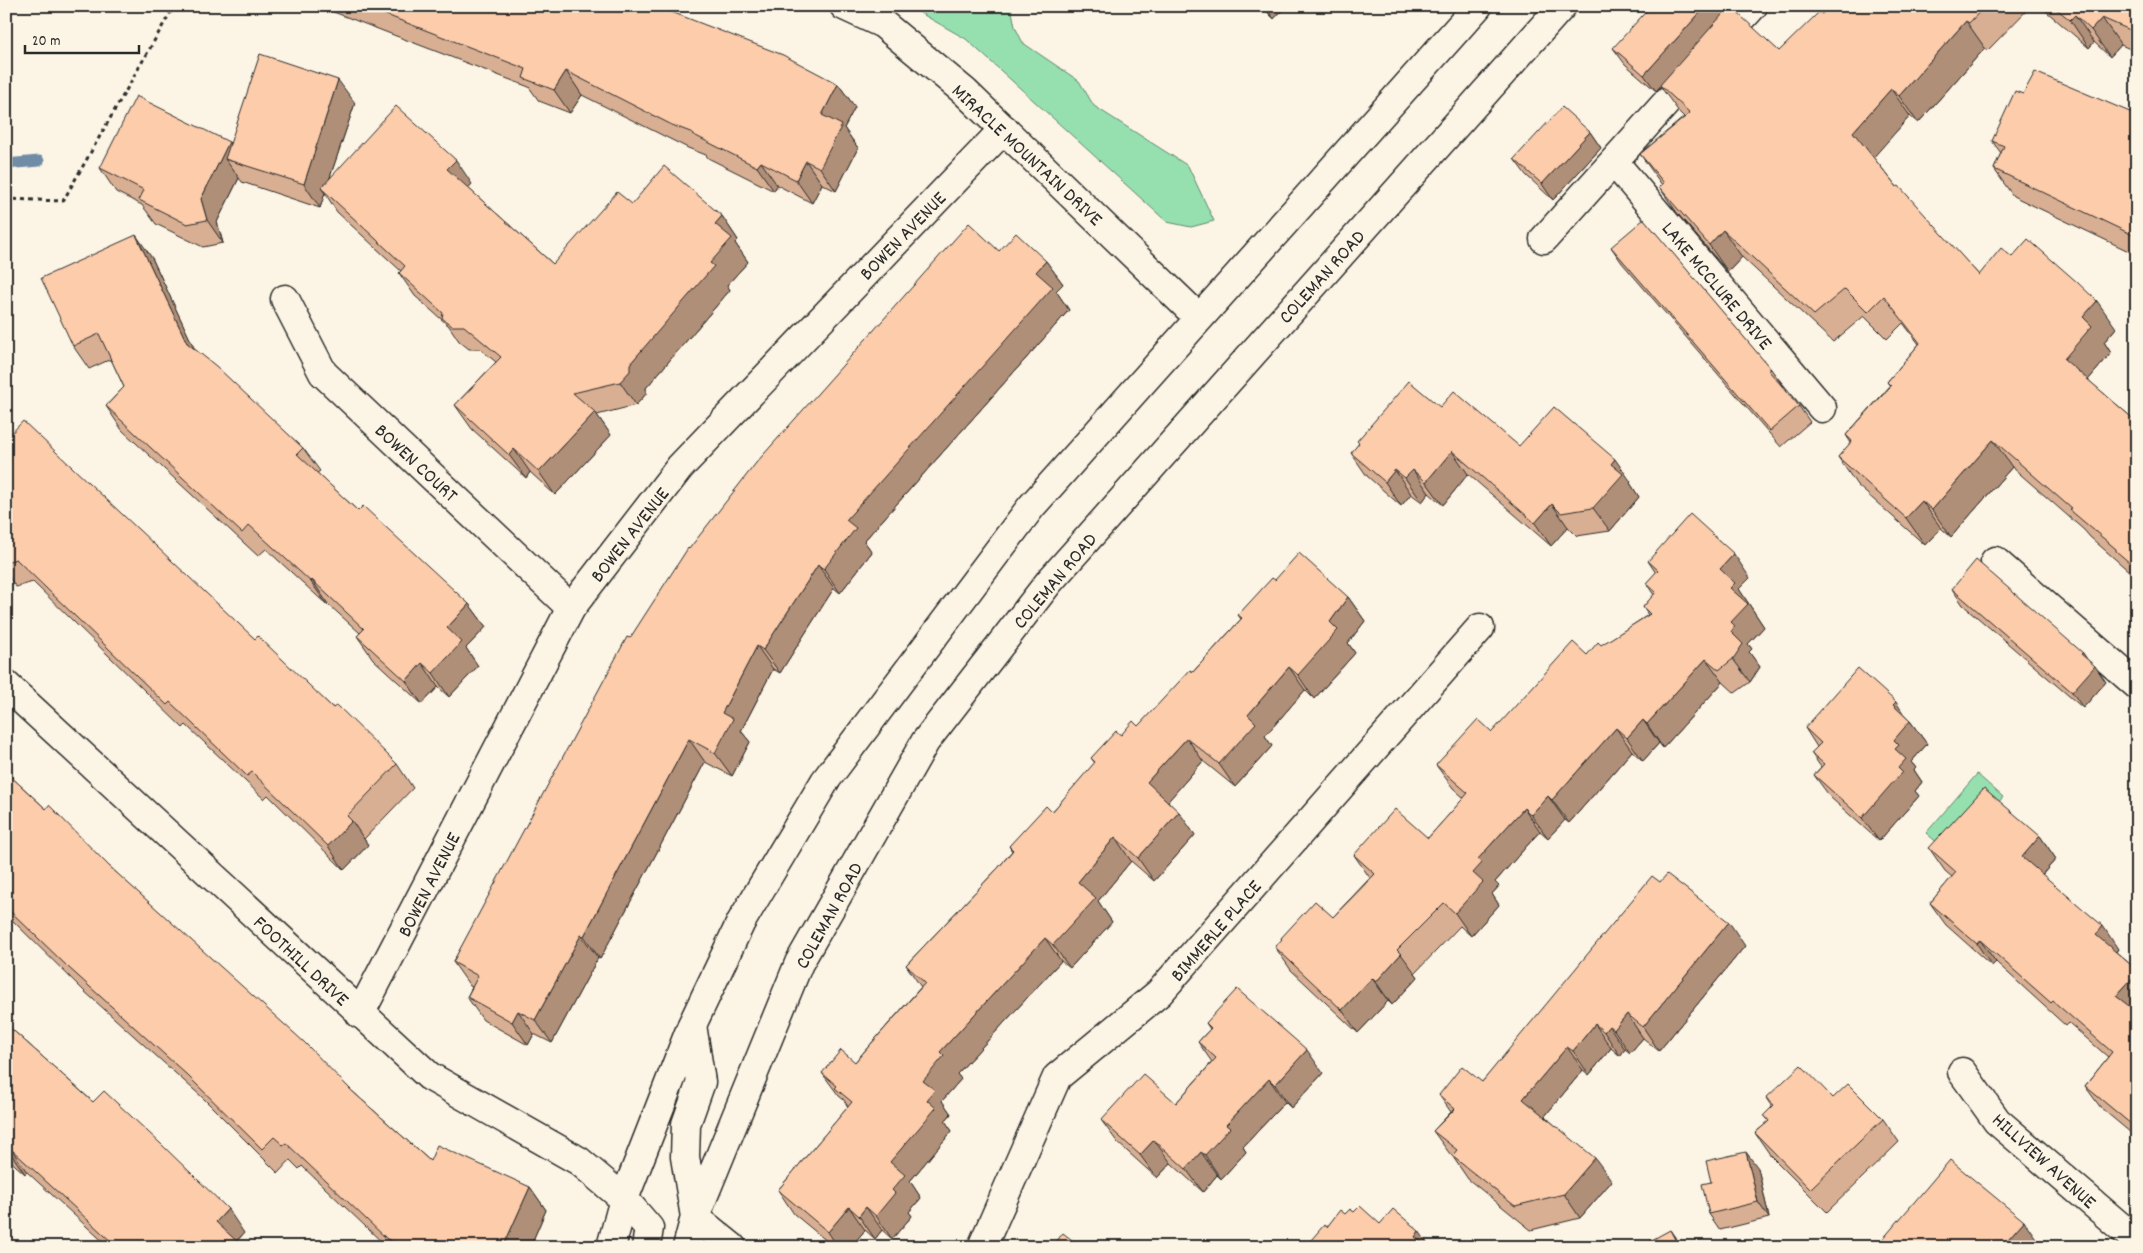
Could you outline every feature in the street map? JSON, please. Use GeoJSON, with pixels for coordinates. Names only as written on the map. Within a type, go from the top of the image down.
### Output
{"type":"FeatureCollection","features":[{"type":"Feature","properties":{"kind":"street","name":"MIRACLE MOUNTAIN DRIVE"},"geometry":{"type":"LineString","coordinates":[[844,6],[883,24],[965,92],[1199,318]]}},
{"type":"Feature","properties":{"kind":"street"},"geometry":{"type":"LineString","coordinates":[[611,1247],[624,1199],[692,1025],[741,922],[825,781],[1030,507],[1478,6]]}},
{"type":"Feature","properties":{"kind":"street","name":"COLEMAN ROAD"},"geometry":{"type":"LineString","coordinates":[[687,1247],[695,1217],[799,964],[925,742],[1049,582],[1562,6]]}},
{"type":"Feature","properties":{"kind":"street"},"geometry":{"type":"LineString","coordinates":[[1544,239],[1753,6]]}},
{"type":"Feature","properties":{"kind":"street","name":"BOWEN AVENUE"},"geometry":{"type":"LineString","coordinates":[[360,1014],[571,608],[680,467],[1004,130]]}},
{"type":"Feature","properties":{"kind":"street","name":"LAKE MCCLURE DRIVE"},"geometry":{"type":"LineString","coordinates":[[1614,162],[1822,408]]}},
{"type":"Feature","properties":{"kind":"street","name":"BOWEN COURT"},"geometry":{"type":"LineString","coordinates":[[285,299],[323,373],[571,608]]}},
{"type":"Feature","properties":{"kind":"street"},"geometry":{"type":"LineString","coordinates":[[1995,561],[2137,685]]}},
{"type":"Feature","properties":{"kind":"street","name":"BIMMERLE PLACE"},"geometry":{"type":"LineString","coordinates":[[982,1247],[1057,1076],[1159,993],[1480,628]]}},
{"type":"Feature","properties":{"kind":"street","name":"FOOTHILL DRIVE"},"geometry":{"type":"LineString","coordinates":[[6,685],[429,1076],[579,1162],[624,1199],[649,1228],[646,1247]]}},
{"type":"Feature","properties":{"kind":"street"},"geometry":{"type":"LineString","coordinates":[[692,1025],[702,1082],[686,1124],[685,1157],[695,1217],[732,1247]]}},
{"type":"Feature","properties":{"kind":"street","name":"HILLVIEW AVENUE"},"geometry":{"type":"LineString","coordinates":[[1962,1072],[1997,1121],[2137,1241]]}},
{"type":"Feature","properties":{"kind":"path"},"geometry":{"type":"LineString","coordinates":[[6,199],[63,201],[174,6]]}},
{"type":"Feature","properties":{"kind":"green space"},"geometry":{"type":"Polygon","coordinates":[[[908,6],[1011,6],[1015,27],[1023,43],[1079,81],[1094,106],[1188,166],[1214,221],[1191,227],[1167,222],[966,39],[908,6]]]}},
{"type":"Feature","properties":{"kind":"green space"},"geometry":{"type":"Polygon","coordinates":[[[1977,774],[2003,797],[1953,856],[1926,833],[1977,774]]]}},
{"type":"Feature","properties":{"kind":"building"},"geometry":{"type":"Polygon","coordinates":[[[363,6],[656,6],[783,55],[838,84],[822,115],[842,125],[820,168],[806,161],[796,180],[761,162],[757,167],[693,133],[672,125],[566,71],[554,90],[523,78],[526,69],[363,6]]]}},
{"type":"Feature","properties":{"kind":"building"},"geometry":{"type":"Polygon","coordinates":[[[1651,6],[1706,6],[1644,75],[1613,48],[1651,6]]]}},
{"type":"Feature","properties":{"kind":"building"},"geometry":{"type":"Polygon","coordinates":[[[1730,6],[1779,51],[1819,12],[1822,14],[1829,6],[1985,6],[1969,23],[1966,21],[1899,96],[1891,89],[1853,132],[1897,187],[1899,186],[1979,275],[2001,248],[2012,257],[2028,239],[2097,301],[2083,317],[2092,326],[2064,359],[2137,422],[2137,569],[1993,440],[1932,510],[1922,501],[1906,518],[1838,457],[1852,441],[1846,435],[1891,386],[1887,382],[1920,343],[1884,296],[1868,312],[1845,289],[1814,315],[1723,230],[1709,245],[1659,187],[1664,183],[1640,154],[1690,113],[1660,85],[1730,6]]]}},
{"type":"Feature","properties":{"kind":"building"},"geometry":{"type":"Polygon","coordinates":[[[2053,6],[2137,6],[2137,33],[2102,18],[2091,30],[2075,15],[2070,20],[2053,6]]]}},
{"type":"Feature","properties":{"kind":"building"},"geometry":{"type":"Polygon","coordinates":[[[260,54],[338,80],[304,184],[225,159],[260,54]]]}},
{"type":"Feature","properties":{"kind":"building"},"geometry":{"type":"Polygon","coordinates":[[[2035,72],[2137,115],[2137,237],[1994,169],[2004,146],[1992,141],[2015,91],[2023,94],[2035,72]]]}},
{"type":"Feature","properties":{"kind":"building"},"geometry":{"type":"Polygon","coordinates":[[[136,96],[229,142],[201,199],[207,220],[187,224],[139,200],[144,190],[100,168],[136,96]]]}},
{"type":"Feature","properties":{"kind":"building"},"geometry":{"type":"Polygon","coordinates":[[[396,106],[456,160],[447,169],[553,264],[617,192],[632,204],[664,166],[722,216],[715,224],[732,238],[710,263],[714,266],[630,364],[630,371],[620,382],[573,393],[595,412],[539,472],[514,449],[509,455],[455,405],[501,357],[464,326],[452,326],[442,318],[443,313],[399,273],[405,266],[321,188],[396,106]]]}},
{"type":"Feature","properties":{"kind":"building"},"geometry":{"type":"Polygon","coordinates":[[[1562,107],[1590,132],[1542,184],[1514,159],[1562,107]]]}},
{"type":"Feature","properties":{"kind":"building"},"geometry":{"type":"Polygon","coordinates":[[[1644,219],[1771,369],[1769,371],[1799,406],[1770,431],[1611,247],[1644,219]]]}},
{"type":"Feature","properties":{"kind":"building"},"geometry":{"type":"Polygon","coordinates":[[[969,223],[999,251],[1016,233],[1046,261],[1036,272],[1053,287],[846,520],[856,528],[824,569],[818,565],[763,650],[757,646],[722,713],[733,719],[715,753],[689,739],[584,936],[581,935],[535,1020],[518,1011],[512,1022],[467,997],[478,976],[453,962],[627,637],[630,638],[688,548],[756,463],[969,223]]]}},
{"type":"Feature","properties":{"kind":"building"},"geometry":{"type":"Polygon","coordinates":[[[136,235],[187,343],[216,366],[303,448],[297,454],[358,511],[363,506],[469,604],[447,628],[462,642],[433,673],[422,663],[406,681],[357,636],[364,629],[312,580],[311,582],[249,525],[242,533],[106,406],[124,387],[99,334],[73,346],[41,278],[136,235]]]}},
{"type":"Feature","properties":{"kind":"building"},"geometry":{"type":"Polygon","coordinates":[[[1409,381],[1440,407],[1454,391],[1519,446],[1554,407],[1615,459],[1611,464],[1623,474],[1593,508],[1561,513],[1552,504],[1535,523],[1452,451],[1426,482],[1413,470],[1405,478],[1395,470],[1385,482],[1351,453],[1359,443],[1357,441],[1409,381]]]}},
{"type":"Feature","properties":{"kind":"building"},"geometry":{"type":"Polygon","coordinates":[[[23,421],[255,639],[258,636],[333,708],[337,705],[397,764],[347,816],[352,821],[328,846],[252,772],[247,776],[170,702],[167,705],[16,559],[6,562],[6,439],[23,421]]]}},
{"type":"Feature","properties":{"kind":"building"},"geometry":{"type":"Polygon","coordinates":[[[1690,514],[1734,554],[1720,569],[1735,583],[1730,588],[1748,604],[1731,622],[1735,626],[1731,632],[1743,644],[1733,659],[1719,670],[1706,659],[1647,724],[1643,720],[1627,738],[1616,728],[1552,800],[1548,796],[1531,815],[1524,808],[1478,859],[1482,863],[1473,873],[1483,882],[1455,913],[1444,903],[1397,950],[1401,954],[1376,982],[1372,978],[1342,1010],[1275,947],[1281,938],[1315,901],[1333,917],[1375,874],[1354,855],[1395,809],[1428,838],[1468,793],[1436,765],[1478,719],[1492,732],[1573,642],[1587,655],[1598,642],[1601,645],[1650,614],[1643,607],[1656,592],[1646,583],[1658,570],[1648,561],[1690,514]]]}},
{"type":"Feature","properties":{"kind":"building"},"geometry":{"type":"Polygon","coordinates":[[[1299,553],[1348,597],[1330,622],[1338,630],[1298,675],[1289,667],[1248,715],[1256,723],[1219,764],[1187,738],[1147,782],[1179,812],[1138,858],[1115,837],[1078,882],[1096,898],[1053,945],[1045,938],[940,1052],[944,1056],[923,1081],[935,1090],[927,1100],[936,1108],[890,1162],[905,1175],[892,1190],[895,1193],[876,1216],[866,1207],[859,1216],[849,1207],[828,1232],[778,1190],[852,1102],[835,1088],[837,1086],[822,1073],[841,1050],[855,1062],[925,983],[906,965],[999,867],[1013,850],[1009,846],[1046,806],[1052,812],[1095,762],[1091,758],[1116,731],[1121,735],[1133,721],[1138,726],[1190,670],[1193,672],[1242,618],[1238,615],[1272,578],[1275,580],[1299,553]]]}},
{"type":"Feature","properties":{"kind":"building"},"geometry":{"type":"Polygon","coordinates":[[[1976,560],[2083,653],[2081,654],[2095,666],[2072,692],[1952,589],[1976,560]]]}},
{"type":"Feature","properties":{"kind":"building"},"geometry":{"type":"Polygon","coordinates":[[[1858,668],[1896,702],[1893,705],[1910,721],[1894,740],[1899,745],[1895,749],[1906,759],[1898,768],[1902,772],[1862,818],[1814,775],[1824,764],[1811,753],[1821,743],[1805,728],[1858,668]]]}},
{"type":"Feature","properties":{"kind":"building"},"geometry":{"type":"Polygon","coordinates":[[[6,772],[46,809],[49,805],[109,866],[304,1042],[352,1091],[430,1161],[437,1145],[530,1187],[503,1247],[405,1247],[387,1239],[286,1143],[283,1145],[274,1137],[262,1149],[187,1075],[68,967],[6,907],[6,772]]]}},
{"type":"Feature","properties":{"kind":"building"},"geometry":{"type":"Polygon","coordinates":[[[1984,788],[2040,836],[2022,857],[2103,926],[2096,935],[2137,970],[2137,973],[2116,996],[2137,1012],[2137,1129],[2085,1086],[2112,1052],[2053,1001],[2051,1003],[1980,940],[1977,944],[1930,903],[1956,872],[1929,848],[1984,788]]]}},
{"type":"Feature","properties":{"kind":"building"},"geometry":{"type":"Polygon","coordinates":[[[1667,874],[1729,922],[1643,1027],[1627,1014],[1614,1030],[1609,1026],[1604,1032],[1595,1024],[1573,1051],[1567,1047],[1523,1099],[1595,1158],[1564,1194],[1515,1206],[1452,1156],[1457,1150],[1433,1131],[1455,1109],[1439,1095],[1462,1066],[1482,1082],[1652,876],[1660,882],[1667,874]]]}},
{"type":"Feature","properties":{"kind":"building"},"geometry":{"type":"Polygon","coordinates":[[[1237,989],[1307,1050],[1275,1085],[1269,1079],[1226,1125],[1230,1128],[1205,1155],[1201,1152],[1186,1169],[1154,1140],[1140,1155],[1101,1120],[1143,1074],[1176,1103],[1216,1058],[1198,1042],[1211,1028],[1206,1023],[1237,989]]]}},
{"type":"Feature","properties":{"kind":"building"},"geometry":{"type":"Polygon","coordinates":[[[6,1024],[93,1102],[104,1091],[161,1144],[228,1209],[216,1222],[243,1247],[115,1247],[11,1149],[9,1151],[6,1149],[6,1024]]]}},
{"type":"Feature","properties":{"kind":"building"},"geometry":{"type":"Polygon","coordinates":[[[1801,1065],[1833,1098],[1848,1084],[1883,1119],[1810,1189],[1755,1133],[1769,1121],[1764,1115],[1774,1105],[1766,1098],[1801,1065]]]}},
{"type":"Feature","properties":{"kind":"building"},"geometry":{"type":"Polygon","coordinates":[[[1746,1152],[1758,1202],[1709,1214],[1702,1184],[1711,1182],[1706,1161],[1746,1152]]]}},
{"type":"Feature","properties":{"kind":"building"},"geometry":{"type":"Polygon","coordinates":[[[1950,1160],[2024,1221],[2001,1247],[1876,1247],[1950,1160]]]}},
{"type":"Feature","properties":{"kind":"building"},"geometry":{"type":"Polygon","coordinates":[[[1360,1206],[1380,1224],[1393,1209],[1419,1231],[1415,1237],[1427,1247],[1305,1247],[1324,1225],[1327,1227],[1340,1210],[1345,1214],[1350,1209],[1354,1212],[1360,1206]]]}},
{"type":"Feature","properties":{"kind":"building"},"geometry":{"type":"Polygon","coordinates":[[[1670,1230],[1679,1247],[1639,1247],[1670,1230]]]}},
{"type":"Feature","properties":{"kind":"building"},"geometry":{"type":"Polygon","coordinates":[[[1063,1233],[1081,1247],[1052,1247],[1063,1233]]]}},
{"type":"Feature","properties":{"kind":"waterway"},"geometry":{"type":"LineString","coordinates":[[6,164],[39,161]]}}]}
